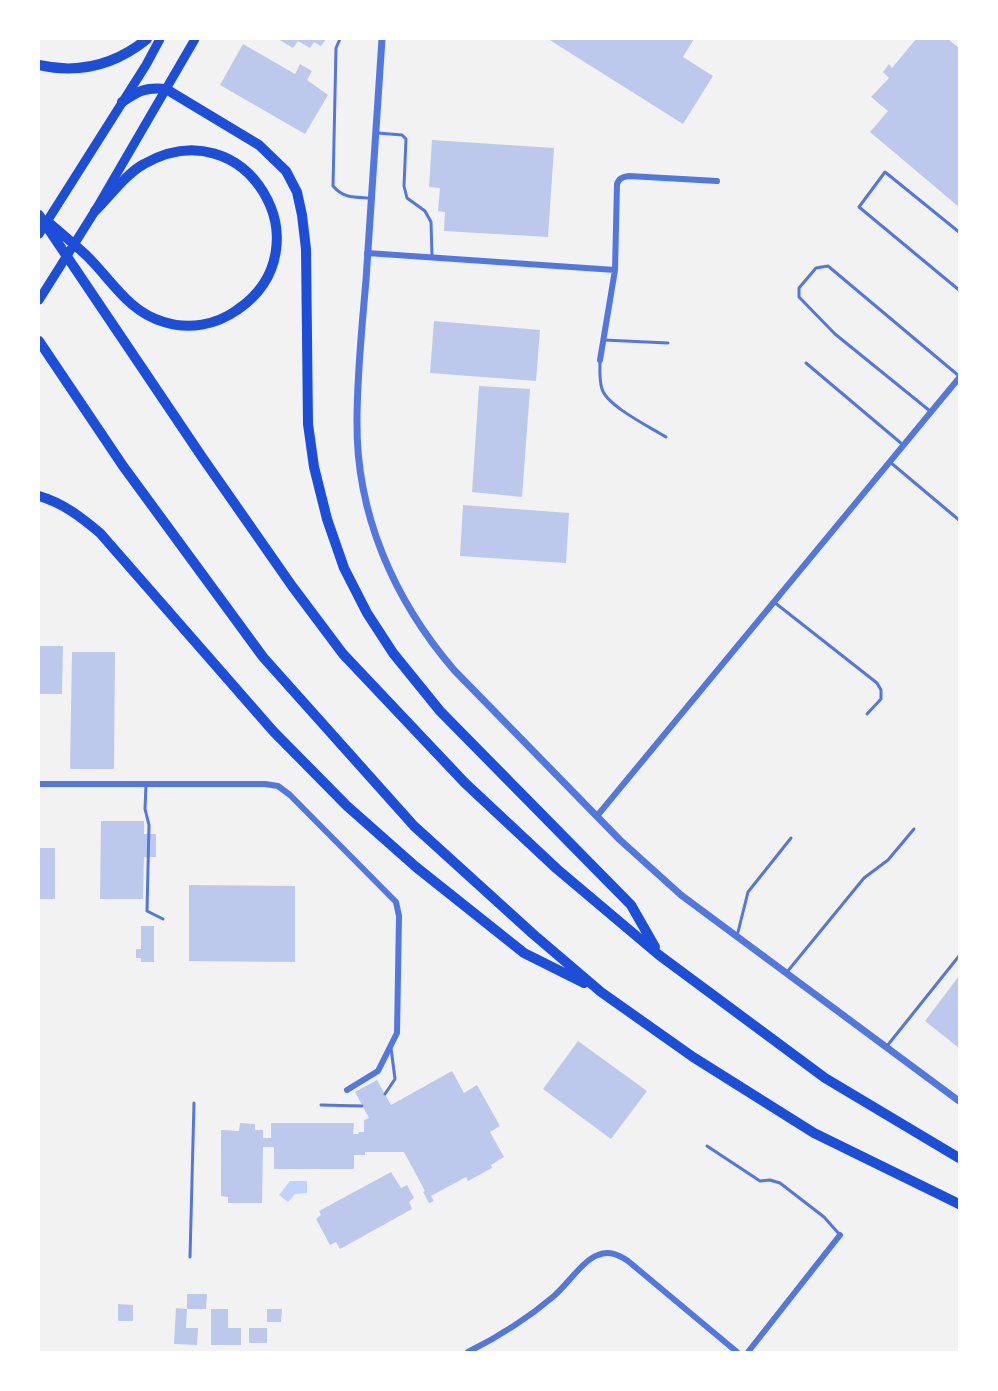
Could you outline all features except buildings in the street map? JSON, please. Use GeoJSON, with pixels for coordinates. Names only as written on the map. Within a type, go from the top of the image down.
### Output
{"type":"FeatureCollection","features":[{"type":"Feature","properties":{"kind":"highway"},"geometry":{"type":"LineString","coordinates":[[39,65],[65,69],[86,68],[107,63],[130,52],[147,39]]}},
{"type":"Feature","properties":{"kind":"highway"},"geometry":{"type":"LineString","coordinates":[[122,102],[141,90],[166,89],[259,145],[286,171],[297,192],[306,249],[308,424],[314,467],[327,519],[344,568],[367,613],[393,653],[440,711],[631,905],[659,955]]}},
{"type":"Feature","properties":{"kind":"highway"},"geometry":{"type":"LineString","coordinates":[[39,215],[87,256],[135,308],[164,322],[200,326],[226,318],[250,302],[264,284],[273,261],[277,238],[268,197],[257,182],[238,164],[216,153],[194,150],[168,152],[142,165],[95,211]]}},
{"type":"Feature","properties":{"kind":"highway"},"geometry":{"type":"LineString","coordinates":[[39,215],[292,586],[343,654],[465,783],[557,869],[659,955],[825,1078],[959,1158]]}},
{"type":"Feature","properties":{"kind":"highway"},"geometry":{"type":"LineString","coordinates":[[39,341],[130,476],[263,657],[414,826],[601,992],[693,1057],[814,1133],[959,1204]]}},
{"type":"Feature","properties":{"kind":"highway"},"geometry":{"type":"LineString","coordinates":[[39,496],[66,507],[100,533],[273,731],[347,806],[416,867],[524,953],[601,992]]}},
{"type":"Feature","properties":{"kind":"main road"},"geometry":{"type":"LineString","coordinates":[[39,234],[146,65],[160,39]]}},
{"type":"Feature","properties":{"kind":"main road"},"geometry":{"type":"LineString","coordinates":[[39,300],[95,211],[195,39]]}},
{"type":"Feature","properties":{"kind":"street"},"geometry":{"type":"LineString","coordinates":[[382,39],[357,398],[358,447],[371,523],[384,561],[413,617],[439,652],[597,816],[663,880],[736,938],[959,1100]]}},
{"type":"Feature","properties":{"kind":"street"},"geometry":{"type":"LineString","coordinates":[[600,360],[615,270],[617,184],[621,178],[629,176],[717,181]]}},
{"type":"Feature","properties":{"kind":"street"},"geometry":{"type":"LineString","coordinates":[[368,253],[615,270]]}},
{"type":"Feature","properties":{"kind":"street"},"geometry":{"type":"LineString","coordinates":[[597,816],[959,377]]}},
{"type":"Feature","properties":{"kind":"street"},"geometry":{"type":"LineString","coordinates":[[39,784],[265,784],[278,786],[290,795],[396,902],[399,916],[397,1033],[378,1071],[347,1090]]}},
{"type":"Feature","properties":{"kind":"street"},"geometry":{"type":"LineString","coordinates":[[748,1352],[840,1235]]}},
{"type":"Feature","properties":{"kind":"street"},"geometry":{"type":"LineString","coordinates":[[468,1352],[500,1336],[528,1317],[556,1294],[591,1258],[605,1253],[620,1256],[628,1261],[737,1352]]}},
{"type":"Feature","properties":{"kind":"lane"},"geometry":{"type":"LineString","coordinates":[[340,39],[336,48],[333,186],[340,194],[371,198]]}},
{"type":"Feature","properties":{"kind":"lane"},"geometry":{"type":"LineString","coordinates":[[376,133],[402,135],[406,139],[404,186],[407,198],[425,211],[431,222],[432,257]]}},
{"type":"Feature","properties":{"kind":"lane"},"geometry":{"type":"LineString","coordinates":[[959,232],[885,172],[859,207],[959,290]]}},
{"type":"Feature","properties":{"kind":"lane"},"geometry":{"type":"LineString","coordinates":[[931,412],[835,334],[798,297],[798,288],[816,268],[828,266],[959,377]]}},
{"type":"Feature","properties":{"kind":"lane"},"geometry":{"type":"LineString","coordinates":[[604,340],[668,343]]}},
{"type":"Feature","properties":{"kind":"lane"},"geometry":{"type":"LineString","coordinates":[[600,360],[602,389],[606,397],[666,437]]}},
{"type":"Feature","properties":{"kind":"lane"},"geometry":{"type":"LineString","coordinates":[[806,363],[903,446]]}},
{"type":"Feature","properties":{"kind":"lane"},"geometry":{"type":"LineString","coordinates":[[890,462],[959,520]]}},
{"type":"Feature","properties":{"kind":"lane"},"geometry":{"type":"LineString","coordinates":[[774,602],[877,683],[881,690],[880,699],[867,714]]}},
{"type":"Feature","properties":{"kind":"lane"},"geometry":{"type":"LineString","coordinates":[[146,785],[145,809],[149,825],[147,911],[163,919]]}},
{"type":"Feature","properties":{"kind":"lane"},"geometry":{"type":"LineString","coordinates":[[786,974],[864,878],[888,860],[915,829]]}},
{"type":"Feature","properties":{"kind":"lane"},"geometry":{"type":"LineString","coordinates":[[736,938],[748,892],[791,838]]}},
{"type":"Feature","properties":{"kind":"lane"},"geometry":{"type":"LineString","coordinates":[[887,1047],[959,956]]}},
{"type":"Feature","properties":{"kind":"lane"},"geometry":{"type":"LineString","coordinates":[[385,1094],[394,1079],[391,1047]]}},
{"type":"Feature","properties":{"kind":"lane"},"geometry":{"type":"LineString","coordinates":[[190,1257],[194,1103]]}},
{"type":"Feature","properties":{"kind":"lane"},"geometry":{"type":"LineString","coordinates":[[321,1105],[362,1106]]}},
{"type":"Feature","properties":{"kind":"lane"},"geometry":{"type":"LineString","coordinates":[[707,1146],[760,1181],[770,1180],[780,1183],[824,1217],[840,1235]]}},
{"type":"Feature","properties":{"kind":"water"},"geometry":{"type":"Polygon","coordinates":[[[290,1181],[307,1181],[307,1193],[295,1194],[288,1202],[279,1195],[290,1181]]]}}]}
